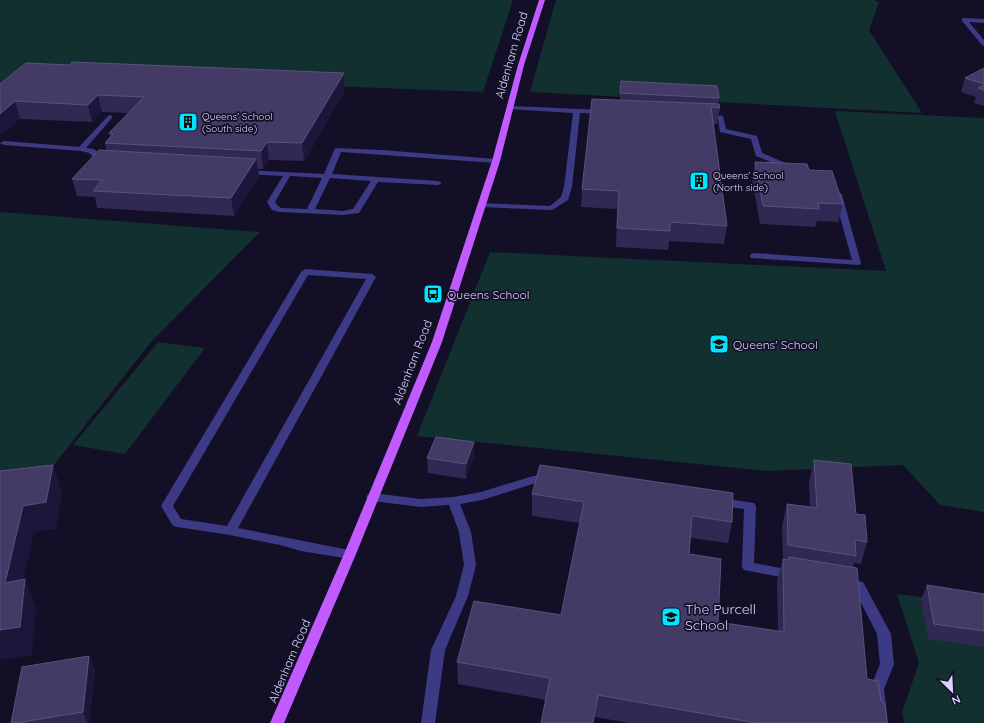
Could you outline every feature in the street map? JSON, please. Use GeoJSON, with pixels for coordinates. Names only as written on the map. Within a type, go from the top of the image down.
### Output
{"type":"FeatureCollection","features":[{"type":"Feature","properties":{"kind":"main road","name":"Aldenham Road"},"geometry":{"type":"LineString","coordinates":[[277,723],[350,554],[436,342],[496,161],[521,65],[542,0]]}},
{"type":"Feature","properties":{"kind":"street"},"geometry":{"type":"LineString","coordinates":[[984,21],[964,20],[984,44]]}},
{"type":"Feature","properties":{"kind":"street"},"geometry":{"type":"LineString","coordinates":[[510,108],[613,112]]}},
{"type":"Feature","properties":{"kind":"street"},"geometry":{"type":"LineString","coordinates":[[481,205],[552,208],[565,198],[568,187],[577,110]]}},
{"type":"Feature","properties":{"kind":"street"},"geometry":{"type":"LineString","coordinates":[[695,115],[721,117],[723,130],[754,138],[759,154],[801,171]]}},
{"type":"Feature","properties":{"kind":"street"},"geometry":{"type":"LineString","coordinates":[[81,149],[110,116]]}},
{"type":"Feature","properties":{"kind":"street"},"geometry":{"type":"LineString","coordinates":[[4,143],[81,149],[91,151],[105,164],[112,164]]}},
{"type":"Feature","properties":{"kind":"street"},"geometry":{"type":"LineString","coordinates":[[310,211],[328,176],[338,150],[496,161]]}},
{"type":"Feature","properties":{"kind":"street"},"geometry":{"type":"LineString","coordinates":[[242,172],[438,183]]}},
{"type":"Feature","properties":{"kind":"street"},"geometry":{"type":"LineString","coordinates":[[288,174],[271,202],[280,210],[343,213],[356,211],[376,179]]}},
{"type":"Feature","properties":{"kind":"street"},"geometry":{"type":"LineString","coordinates":[[754,256],[857,263],[836,186]]}},
{"type":"Feature","properties":{"kind":"street"},"geometry":{"type":"LineString","coordinates":[[230,531],[372,278],[305,272],[167,506],[177,523],[230,531],[280,540],[301,546],[350,554]]}},
{"type":"Feature","properties":{"kind":"street"},"geometry":{"type":"LineString","coordinates":[[372,497],[421,503],[453,501],[482,496],[513,488],[533,480],[554,478],[562,479]]}},
{"type":"Feature","properties":{"kind":"street"},"geometry":{"type":"LineString","coordinates":[[428,723],[438,650],[462,596],[470,565],[465,532],[453,501]]}},
{"type":"Feature","properties":{"kind":"street"},"geometry":{"type":"LineString","coordinates":[[711,501],[750,506],[748,567],[803,576]]}},
{"type":"Feature","properties":{"kind":"street"},"geometry":{"type":"LineString","coordinates":[[834,581],[858,585],[884,634],[887,664],[877,689],[881,723]]}},
{"type":"Feature","properties":{"kind":"green space"},"geometry":{"type":"Polygon","coordinates":[[[0,0],[513,0],[483,92],[25,74],[0,95],[0,0]]]}},
{"type":"Feature","properties":{"kind":"green space"},"geometry":{"type":"Polygon","coordinates":[[[556,0],[874,0],[879,2],[869,30],[922,113],[530,92],[556,0]]]}},
{"type":"Feature","properties":{"kind":"green space","name":"Queens' School"},"geometry":{"type":"Polygon","coordinates":[[[835,111],[984,118],[984,512],[940,505],[903,465],[767,471],[417,436],[490,252],[886,271],[835,111]]]}},
{"type":"Feature","properties":{"kind":"green space"},"geometry":{"type":"Polygon","coordinates":[[[0,212],[260,232],[151,342],[53,466],[0,473],[0,212]]]}},
{"type":"Feature","properties":{"kind":"green space"},"geometry":{"type":"Polygon","coordinates":[[[158,342],[205,348],[125,454],[73,445],[158,342]]]}},
{"type":"Feature","properties":{"kind":"green space"},"geometry":{"type":"Polygon","coordinates":[[[897,594],[984,605],[984,723],[904,723],[902,712],[919,663],[897,594]]]}},
{"type":"Feature","properties":{"kind":"building"},"geometry":{"type":"Polygon","coordinates":[[[72,62],[344,73],[302,143],[267,142],[261,151],[105,143],[113,134],[109,133],[144,97],[98,95],[88,105],[15,101],[0,114],[0,84],[26,63],[70,65],[72,62]]]}},
{"type":"Feature","properties":{"kind":"building"},"geometry":{"type":"Polygon","coordinates":[[[984,68],[984,84],[965,78],[984,68]]]}},
{"type":"Feature","properties":{"kind":"building"},"geometry":{"type":"Polygon","coordinates":[[[621,81],[717,86],[719,98],[620,93],[621,81]]]}},
{"type":"Feature","properties":{"kind":"building"},"geometry":{"type":"Polygon","coordinates":[[[984,85],[984,90],[978,88],[984,85]]]}},
{"type":"Feature","properties":{"kind":"building"},"geometry":{"type":"Polygon","coordinates":[[[592,99],[719,104],[720,108],[711,107],[727,226],[670,222],[670,231],[617,228],[619,191],[582,189],[592,99]]]}},
{"type":"Feature","properties":{"kind":"building"},"geometry":{"type":"Polygon","coordinates":[[[99,150],[256,159],[231,198],[93,191],[102,180],[72,179],[99,150]]]}},
{"type":"Feature","properties":{"kind":"building"},"geometry":{"type":"Polygon","coordinates":[[[755,162],[807,164],[809,170],[832,171],[843,204],[818,203],[819,209],[763,206],[755,162]]]}},
{"type":"Feature","properties":{"kind":"building"},"geometry":{"type":"Polygon","coordinates":[[[436,437],[474,442],[466,464],[427,458],[436,437]]]}},
{"type":"Feature","properties":{"kind":"building"},"geometry":{"type":"Polygon","coordinates":[[[814,460],[851,464],[856,514],[865,515],[867,542],[855,540],[856,556],[788,545],[787,504],[817,508],[814,460]]]}},
{"type":"Feature","properties":{"kind":"building"},"geometry":{"type":"Polygon","coordinates":[[[53,465],[46,502],[23,506],[5,583],[25,579],[20,627],[0,630],[0,471],[53,465]]]}},
{"type":"Feature","properties":{"kind":"building"},"geometry":{"type":"Polygon","coordinates":[[[540,465],[733,493],[732,522],[692,516],[689,554],[721,559],[718,622],[784,632],[783,559],[789,560],[789,557],[857,568],[867,679],[878,681],[881,701],[885,703],[887,723],[756,723],[598,695],[593,723],[541,723],[550,678],[457,662],[474,601],[561,615],[584,502],[532,494],[540,465]]]}},
{"type":"Feature","properties":{"kind":"building"},"geometry":{"type":"Polygon","coordinates":[[[927,585],[984,594],[984,631],[934,624],[927,585]]]}},
{"type":"Feature","properties":{"kind":"building"},"geometry":{"type":"Polygon","coordinates":[[[89,656],[83,712],[11,723],[22,667],[89,656]]]}},
{"type":"Feature","properties":{"kind":"place","name":"Queens' School (South side)"},"geometry":{"type":"Point","coordinates":[188,122]}},
{"type":"Feature","properties":{"kind":"place","name":"Queens' School (North side)"},"geometry":{"type":"Point","coordinates":[699,181]}},
{"type":"Feature","properties":{"kind":"place","name":"Queens School"},"geometry":{"type":"Point","coordinates":[433,294]}},
{"type":"Feature","properties":{"kind":"place","name":"Queens' School"},"geometry":{"type":"Point","coordinates":[719,344]}},
{"type":"Feature","properties":{"kind":"place","name":"The Purcell School"},"geometry":{"type":"Point","coordinates":[671,617]}}]}
